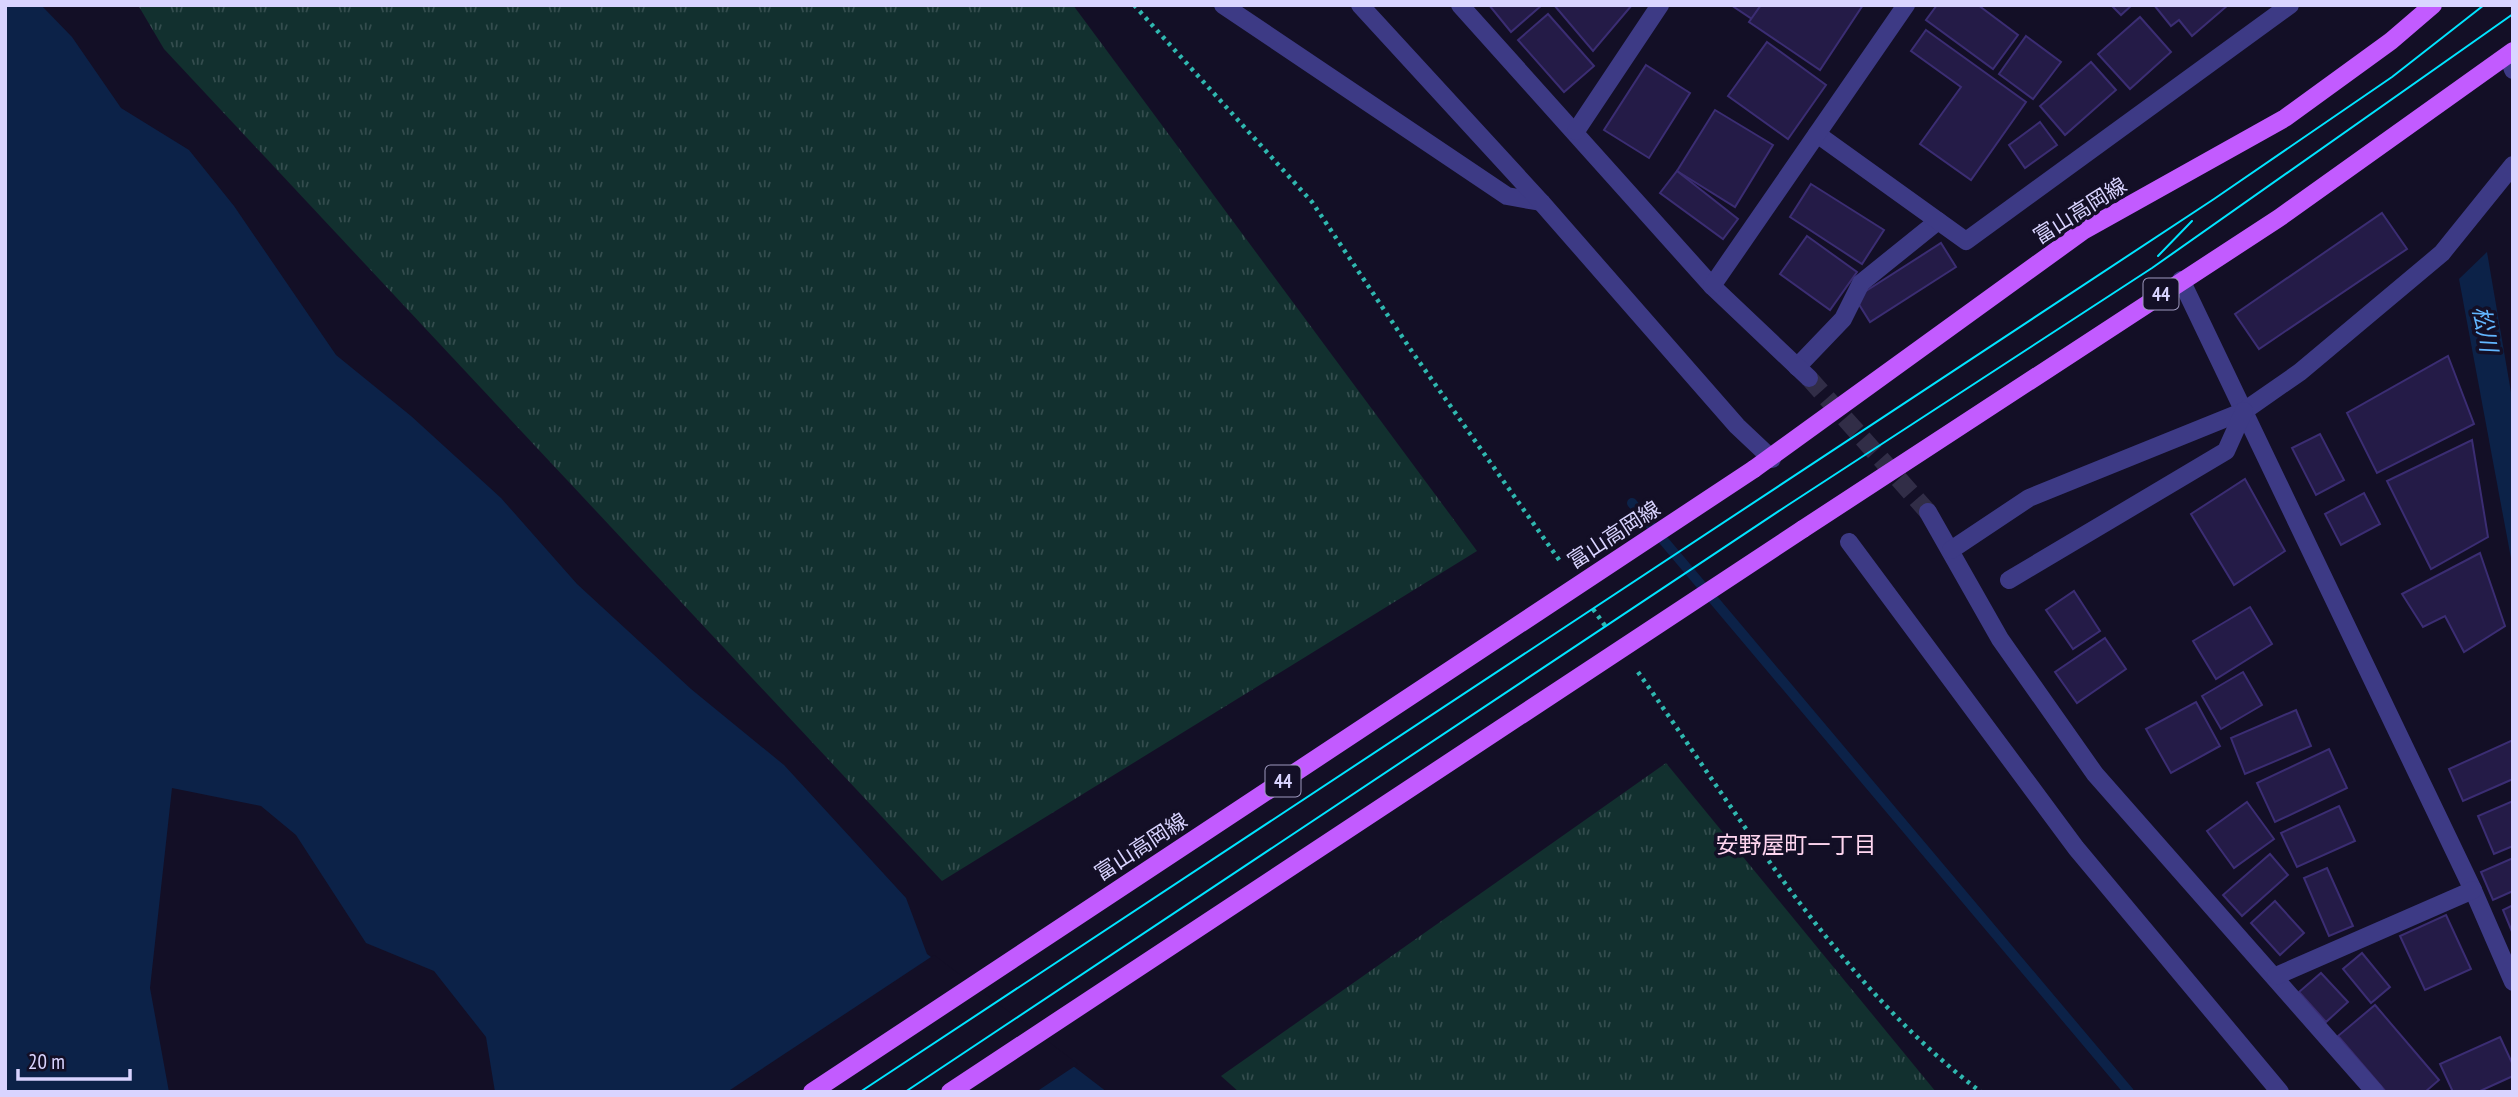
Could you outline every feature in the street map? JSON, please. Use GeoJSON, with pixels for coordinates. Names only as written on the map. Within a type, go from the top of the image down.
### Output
{"type":"FeatureCollection","features":[{"type":"Feature","properties":{"kind":"main road","name":"富山高岡線"},"geometry":{"type":"LineString","coordinates":[[812,1092],[1772,459],[2083,231],[2285,118],[2391,41],[2433,5]]}},
{"type":"Feature","properties":{"kind":"main road","name":"44"},"geometry":{"type":"LineString","coordinates":[[950,1092],[2278,218],[2511,59]]}},
{"type":"Feature","properties":{"kind":"street"},"geometry":{"type":"LineString","coordinates":[[1223,5],[1507,196],[1541,202]]}},
{"type":"Feature","properties":{"kind":"street"},"geometry":{"type":"LineString","coordinates":[[1360,5],[1541,202],[1738,426],[1772,459]]}},
{"type":"Feature","properties":{"kind":"street"},"geometry":{"type":"LineString","coordinates":[[1460,5],[1576,131],[1712,286],[1803,372],[1843,319],[1861,283],[1938,220]]}},
{"type":"Feature","properties":{"kind":"street"},"geometry":{"type":"LineString","coordinates":[[1576,131],[1660,5]]}},
{"type":"Feature","properties":{"kind":"street"},"geometry":{"type":"LineString","coordinates":[[1712,286],[1906,5]]}},
{"type":"Feature","properties":{"kind":"street"},"geometry":{"type":"LineString","coordinates":[[1817,134],[1966,241],[2290,5]]}},
{"type":"Feature","properties":{"kind":"street"},"geometry":{"type":"LineString","coordinates":[[1951,550],[2029,498],[2244,411],[2300,372],[2442,253],[2513,165]]}},
{"type":"Feature","properties":{"kind":"street"},"geometry":{"type":"LineString","coordinates":[[2181,280],[2473,890],[2513,982]]}},
{"type":"Feature","properties":{"kind":"street"},"geometry":{"type":"LineString","coordinates":[[2009,580],[2225,451],[2244,411]]}},
{"type":"Feature","properties":{"kind":"street"},"geometry":{"type":"LineString","coordinates":[[1928,512],[2000,639],[2095,774],[2189,883],[2276,976],[2375,1092]]}},
{"type":"Feature","properties":{"kind":"street"},"geometry":{"type":"LineString","coordinates":[[1849,542],[2076,848],[2280,1092]]}},
{"type":"Feature","properties":{"kind":"street"},"geometry":{"type":"LineString","coordinates":[[2276,976],[2473,890]]}},
{"type":"Feature","properties":{"kind":"path"},"geometry":{"type":"LineString","coordinates":[[1134,5],[1312,202],[1413,353],[1565,569]]}},
{"type":"Feature","properties":{"kind":"path"},"geometry":{"type":"LineString","coordinates":[[1589,603],[1613,637]]}},
{"type":"Feature","properties":{"kind":"path"},"geometry":{"type":"LineString","coordinates":[[1637,671],[1829,943],[1941,1062],[1981,1092]]}},
{"type":"Feature","properties":{"kind":"green space"},"geometry":{"type":"Polygon","coordinates":[[[138,5],[1073,5],[1477,551],[942,881],[164,49],[138,5]]]}},
{"type":"Feature","properties":{"kind":"green space"},"geometry":{"type":"Polygon","coordinates":[[[1666,763],[1936,1092],[1239,1092],[1221,1076],[1666,763]]]}},
{"type":"Feature","properties":{"kind":"water"},"geometry":{"type":"Polygon","coordinates":[[[5,5],[41,5],[72,37],[121,108],[189,150],[234,206],[336,355],[411,416],[501,498],[577,584],[691,689],[784,765],[906,898],[927,954],[1107,1092],[495,1092],[486,1037],[434,971],[366,943],[296,835],[261,806],[172,788],[150,988],[169,1092],[5,1092],[5,5]]]}},
{"type":"Feature","properties":{"kind":"water","name":"松川"},"geometry":{"type":"Polygon","coordinates":[[[2487,252],[2513,404],[2513,569],[2459,279],[2487,252]]]}},
{"type":"Feature","properties":{"kind":"pier"},"geometry":{"type":"Polygon","coordinates":[[[934,955],[1078,1064],[1036,1092],[727,1092],[934,955]]]}},
{"type":"Feature","properties":{"kind":"building"},"geometry":{"type":"Polygon","coordinates":[[[1489,5],[1542,5],[1511,32],[1489,5]]]}},
{"type":"Feature","properties":{"kind":"building"},"geometry":{"type":"Polygon","coordinates":[[[1554,5],[1632,5],[1593,51],[1554,5]]]}},
{"type":"Feature","properties":{"kind":"building"},"geometry":{"type":"Polygon","coordinates":[[[1731,5],[1761,5],[1752,19],[1731,5]]]}},
{"type":"Feature","properties":{"kind":"building"},"geometry":{"type":"Polygon","coordinates":[[[1761,5],[1863,5],[1820,70],[1749,22],[1761,5]]]}},
{"type":"Feature","properties":{"kind":"building"},"geometry":{"type":"Polygon","coordinates":[[[1937,5],[1978,5],[2018,35],[1993,69],[1926,20],[1937,5]]]}},
{"type":"Feature","properties":{"kind":"building"},"geometry":{"type":"Polygon","coordinates":[[[2111,5],[2132,5],[2121,15],[2111,5]]]}},
{"type":"Feature","properties":{"kind":"building"},"geometry":{"type":"Polygon","coordinates":[[[2154,5],[2228,5],[2192,36],[2179,20],[2171,26],[2154,5]]]}},
{"type":"Feature","properties":{"kind":"building"},"geometry":{"type":"Polygon","coordinates":[[[1548,14],[1594,66],[1564,92],[1518,40],[1548,14]]]}},
{"type":"Feature","properties":{"kind":"building"},"geometry":{"type":"Polygon","coordinates":[[[2140,17],[2171,52],[2130,89],[2098,54],[2140,17]]]}},
{"type":"Feature","properties":{"kind":"building"},"geometry":{"type":"Polygon","coordinates":[[[1926,30],[2026,102],[1971,180],[1920,144],[1961,87],[1911,51],[1926,30]]]}},
{"type":"Feature","properties":{"kind":"building"},"geometry":{"type":"Polygon","coordinates":[[[2026,36],[2061,62],[2033,99],[1999,74],[2026,36]]]}},
{"type":"Feature","properties":{"kind":"building"},"geometry":{"type":"Polygon","coordinates":[[[1767,42],[1826,85],[1788,139],[1728,96],[1767,42]]]}},
{"type":"Feature","properties":{"kind":"building"},"geometry":{"type":"Polygon","coordinates":[[[2091,62],[2116,90],[2065,135],[2040,106],[2091,62]]]}},
{"type":"Feature","properties":{"kind":"building"},"geometry":{"type":"Polygon","coordinates":[[[1646,65],[1690,93],[1649,158],[1604,130],[1646,65]]]}},
{"type":"Feature","properties":{"kind":"building"},"geometry":{"type":"Polygon","coordinates":[[[1715,110],[1773,145],[1735,207],[1677,171],[1715,110]]]}},
{"type":"Feature","properties":{"kind":"building"},"geometry":{"type":"Polygon","coordinates":[[[2040,122],[2057,145],[2025,168],[2009,145],[2040,122]]]}},
{"type":"Feature","properties":{"kind":"building"},"geometry":{"type":"Polygon","coordinates":[[[1677,171],[1738,219],[1723,239],[1660,193],[1677,171]]]}},
{"type":"Feature","properties":{"kind":"building"},"geometry":{"type":"Polygon","coordinates":[[[1811,184],[1884,230],[1862,264],[1790,217],[1811,184]]]}},
{"type":"Feature","properties":{"kind":"building"},"geometry":{"type":"Polygon","coordinates":[[[2382,213],[2407,249],[2259,349],[2235,314],[2382,213]]]}},
{"type":"Feature","properties":{"kind":"building"},"geometry":{"type":"Polygon","coordinates":[[[1807,236],[1857,272],[1830,310],[1780,274],[1807,236]]]}},
{"type":"Feature","properties":{"kind":"building"},"geometry":{"type":"Polygon","coordinates":[[[1941,243],[1956,267],[1870,322],[1855,298],[1941,243]]]}},
{"type":"Feature","properties":{"kind":"building"},"geometry":{"type":"Polygon","coordinates":[[[2448,356],[2474,424],[2377,473],[2347,413],[2448,356]]]}},
{"type":"Feature","properties":{"kind":"building"},"geometry":{"type":"Polygon","coordinates":[[[2320,434],[2344,480],[2316,495],[2292,448],[2320,434]]]}},
{"type":"Feature","properties":{"kind":"building"},"geometry":{"type":"Polygon","coordinates":[[[2472,440],[2488,537],[2431,569],[2387,481],[2472,440]]]}},
{"type":"Feature","properties":{"kind":"building"},"geometry":{"type":"Polygon","coordinates":[[[2245,479],[2285,551],[2234,585],[2191,514],[2245,479]]]}},
{"type":"Feature","properties":{"kind":"building"},"geometry":{"type":"Polygon","coordinates":[[[2364,493],[2380,524],[2341,545],[2325,514],[2364,493]]]}},
{"type":"Feature","properties":{"kind":"building"},"geometry":{"type":"Polygon","coordinates":[[[2480,553],[2505,626],[2464,652],[2445,616],[2423,627],[2402,594],[2480,553]]]}},
{"type":"Feature","properties":{"kind":"building"},"geometry":{"type":"Polygon","coordinates":[[[2074,591],[2100,631],[2073,649],[2046,610],[2074,591]]]}},
{"type":"Feature","properties":{"kind":"building"},"geometry":{"type":"Polygon","coordinates":[[[2250,607],[2272,644],[2216,679],[2193,641],[2250,607]]]}},
{"type":"Feature","properties":{"kind":"building"},"geometry":{"type":"Polygon","coordinates":[[[2105,638],[2126,669],[2077,703],[2055,672],[2105,638]]]}},
{"type":"Feature","properties":{"kind":"building"},"geometry":{"type":"Polygon","coordinates":[[[2243,672],[2262,705],[2221,729],[2202,696],[2243,672]]]}},
{"type":"Feature","properties":{"kind":"building"},"geometry":{"type":"Polygon","coordinates":[[[2196,702],[2220,746],[2171,773],[2146,729],[2196,702]]]}},
{"type":"Feature","properties":{"kind":"building"},"geometry":{"type":"Polygon","coordinates":[[[2296,710],[2311,746],[2245,774],[2231,738],[2296,710]]]}},
{"type":"Feature","properties":{"kind":"building"},"geometry":{"type":"Polygon","coordinates":[[[2513,740],[2513,779],[2463,801],[2449,769],[2513,740]]]}},
{"type":"Feature","properties":{"kind":"building"},"geometry":{"type":"Polygon","coordinates":[[[2329,749],[2347,788],[2275,822],[2257,783],[2329,749]]]}},
{"type":"Feature","properties":{"kind":"building"},"geometry":{"type":"Polygon","coordinates":[[[2513,801],[2513,846],[2494,854],[2478,816],[2513,801]]]}},
{"type":"Feature","properties":{"kind":"building"},"geometry":{"type":"Polygon","coordinates":[[[2247,802],[2274,839],[2234,868],[2207,831],[2247,802]]]}},
{"type":"Feature","properties":{"kind":"building"},"geometry":{"type":"Polygon","coordinates":[[[2339,806],[2355,841],[2297,867],[2281,833],[2339,806]]]}},
{"type":"Feature","properties":{"kind":"building"},"geometry":{"type":"Polygon","coordinates":[[[2270,854],[2288,875],[2242,916],[2223,895],[2270,854]]]}},
{"type":"Feature","properties":{"kind":"building"},"geometry":{"type":"Polygon","coordinates":[[[2513,858],[2513,891],[2493,900],[2481,872],[2513,858]]]}},
{"type":"Feature","properties":{"kind":"building"},"geometry":{"type":"Polygon","coordinates":[[[2327,868],[2353,926],[2329,936],[2304,878],[2327,868]]]}},
{"type":"Feature","properties":{"kind":"building"},"geometry":{"type":"Polygon","coordinates":[[[2275,901],[2304,933],[2280,955],[2251,923],[2275,901]]]}},
{"type":"Feature","properties":{"kind":"building"},"geometry":{"type":"Polygon","coordinates":[[[2513,905],[2513,934],[2503,910],[2513,905]]]}},
{"type":"Feature","properties":{"kind":"building"},"geometry":{"type":"Polygon","coordinates":[[[2446,915],[2471,969],[2425,990],[2400,936],[2446,915]]]}},
{"type":"Feature","properties":{"kind":"building"},"geometry":{"type":"Polygon","coordinates":[[[2362,953],[2390,987],[2371,1003],[2343,969],[2362,953]]]}},
{"type":"Feature","properties":{"kind":"building"},"geometry":{"type":"Polygon","coordinates":[[[2321,973],[2348,1002],[2326,1022],[2299,992],[2321,973]]]}},
{"type":"Feature","properties":{"kind":"building"},"geometry":{"type":"Polygon","coordinates":[[[2375,1005],[2439,1080],[2425,1092],[2386,1092],[2338,1036],[2375,1005]]]}},
{"type":"Feature","properties":{"kind":"building"},"geometry":{"type":"Polygon","coordinates":[[[2500,1037],[2513,1065],[2513,1076],[2478,1092],[2453,1092],[2440,1064],[2500,1037]]]}},
{"type":"Feature","properties":{"kind":"waterway"},"geometry":{"type":"LineString","coordinates":[[1632,503],[2129,1092]]}},
{"type":"Feature","properties":{"kind":"tunnel"},"geometry":{"type":"LineString","coordinates":[[1809,378],[1928,512]]}},
{"type":"Feature","properties":{"kind":"tram line"},"geometry":{"type":"LineString","coordinates":[[860,1092],[2214,199],[2392,77],[2484,5]]}},
{"type":"Feature","properties":{"kind":"tram line"},"geometry":{"type":"LineString","coordinates":[[905,1092],[1785,507],[2152,268],[2513,14]]}},
{"type":"Feature","properties":{"kind":"tram line"},"geometry":{"type":"LineString","coordinates":[[2158,256],[2192,221]]}},
{"type":"Feature","properties":{"kind":"district","name":"安野屋町一丁目"},"geometry":{"type":"Point","coordinates":[1796,845]}}]}
